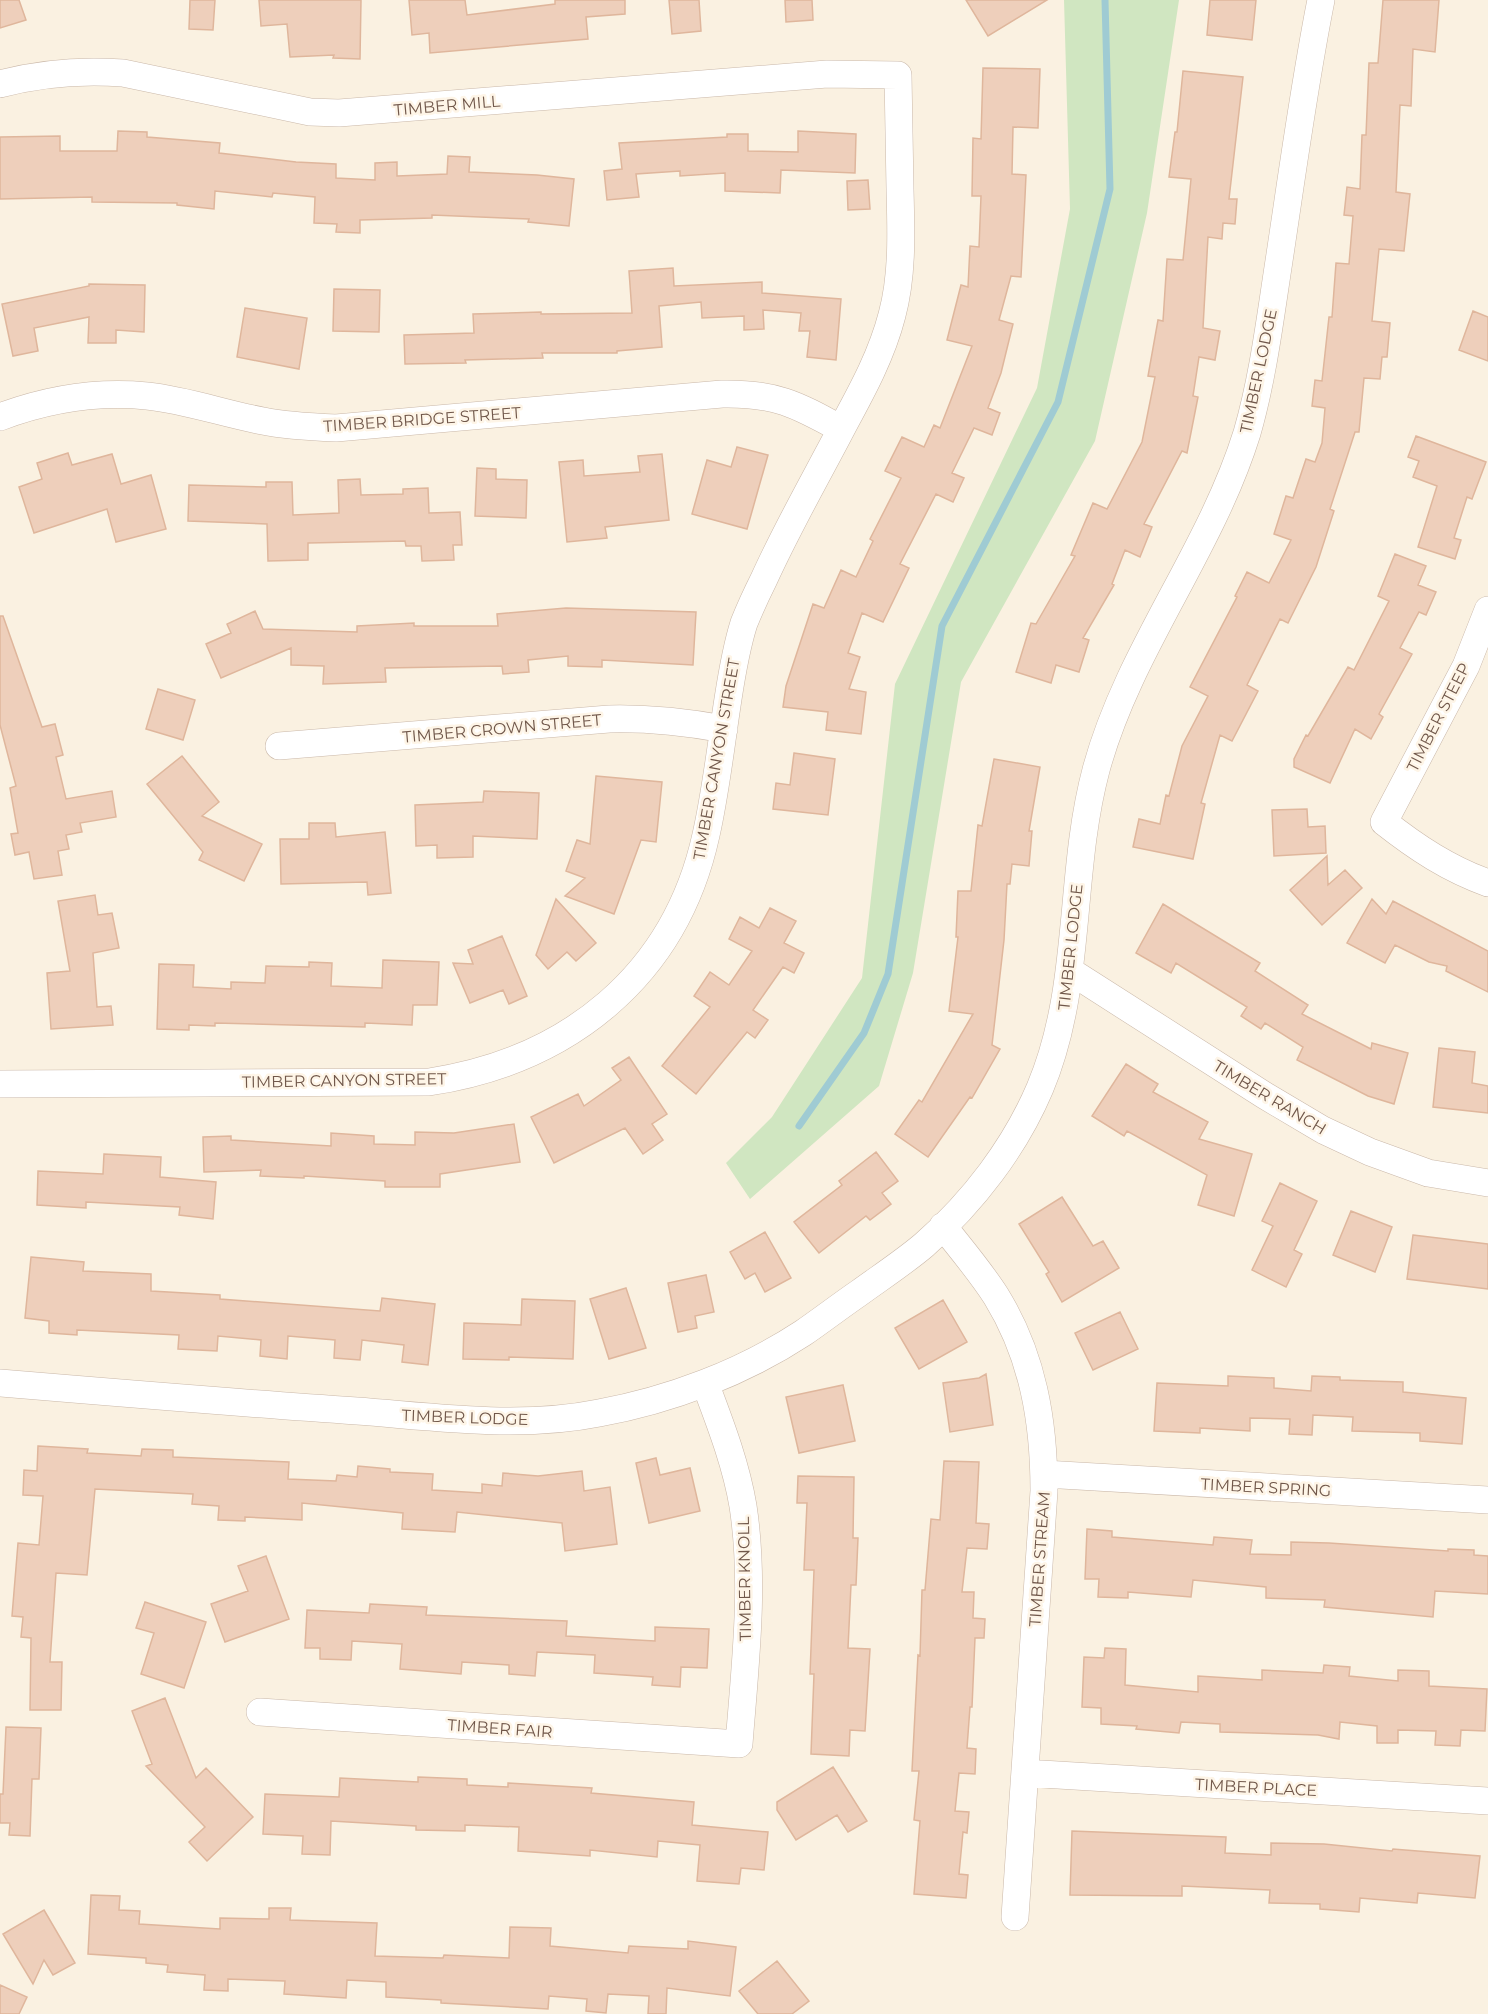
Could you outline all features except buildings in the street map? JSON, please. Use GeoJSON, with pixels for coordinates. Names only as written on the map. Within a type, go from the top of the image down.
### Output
{"type":"FeatureCollection","features":[{"type":"Feature","properties":{"kind":"street","name":"TIMBER LODGE"},"geometry":{"type":"LineString","coordinates":[[0,1383],[499,1421],[552,1419],[595,1414],[643,1403],[705,1383],[777,1348],[801,1334],[927,1243],[972,1196],[998,1163],[1021,1126],[1040,1089],[1054,1048],[1065,1007],[1070,971],[1082,834],[1096,767],[1115,712],[1197,553],[1225,493],[1247,431],[1263,367],[1321,0]]}},
{"type":"Feature","properties":{"kind":"street","name":"TIMBER MILL"},"geometry":{"type":"LineString","coordinates":[[0,84],[31,76],[62,72],[123,73],[310,112],[339,113],[827,74],[898,75]]}},
{"type":"Feature","properties":{"kind":"street","name":"TIMBER CANYON STREET"},"geometry":{"type":"LineString","coordinates":[[0,1084],[429,1082],[461,1077],[495,1068],[556,1041],[611,1001],[651,958],[685,900],[697,868],[706,835],[736,652],[745,621],[782,539],[869,377],[882,347],[898,288],[902,242],[898,75]]}},
{"type":"Feature","properties":{"kind":"street","name":"TIMBER BRIDGE STREET"},"geometry":{"type":"LineString","coordinates":[[0,417],[58,399],[119,394],[150,396],[264,421],[336,428],[722,394],[751,394],[781,399],[841,429]]}},
{"type":"Feature","properties":{"kind":"street","name":"TIMBER STEEP"},"geometry":{"type":"LineString","coordinates":[[1488,610],[1466,666],[1384,822],[1441,863],[1488,883]]}},
{"type":"Feature","properties":{"kind":"street","name":"TIMBER CROWN STREET"},"geometry":{"type":"LineString","coordinates":[[279,746],[609,719],[668,720],[724,729]]}},
{"type":"Feature","properties":{"kind":"street","name":"TIMBER RANCH"},"geometry":{"type":"LineString","coordinates":[[1070,971],[1323,1130],[1370,1152],[1428,1173],[1488,1183]]}},
{"type":"Feature","properties":{"kind":"street","name":"TIMBER STREAM"},"geometry":{"type":"LineString","coordinates":[[943,1226],[996,1296],[1012,1325],[1035,1389],[1041,1423],[1044,1474],[1015,1917]]}},
{"type":"Feature","properties":{"kind":"street","name":"TIMBER KNOLL"},"geometry":{"type":"LineString","coordinates":[[705,1383],[725,1434],[743,1506],[748,1568],[748,1625],[739,1744]]}},
{"type":"Feature","properties":{"kind":"street","name":"TIMBER SPRING"},"geometry":{"type":"LineString","coordinates":[[1044,1474],[1488,1500]]}},
{"type":"Feature","properties":{"kind":"street","name":"TIMBER FAIR"},"geometry":{"type":"LineString","coordinates":[[260,1712],[739,1744]]}},
{"type":"Feature","properties":{"kind":"street","name":"TIMBER PLACE"},"geometry":{"type":"LineString","coordinates":[[1025,1773],[1488,1801]]}},
{"type":"Feature","properties":{"kind":"green space"},"geometry":{"type":"Polygon","coordinates":[[[1064,0],[1179,0],[1147,213],[1095,441],[961,682],[913,973],[879,1086],[750,1199],[726,1163],[772,1117],[862,978],[895,684],[1037,388],[1070,209],[1064,0]]]}},
{"type":"Feature","properties":{"kind":"waterway"},"geometry":{"type":"LineString","coordinates":[[799,1126],[864,1033],[888,974],[942,626],[1058,402],[1110,189],[1105,0]]}}]}
